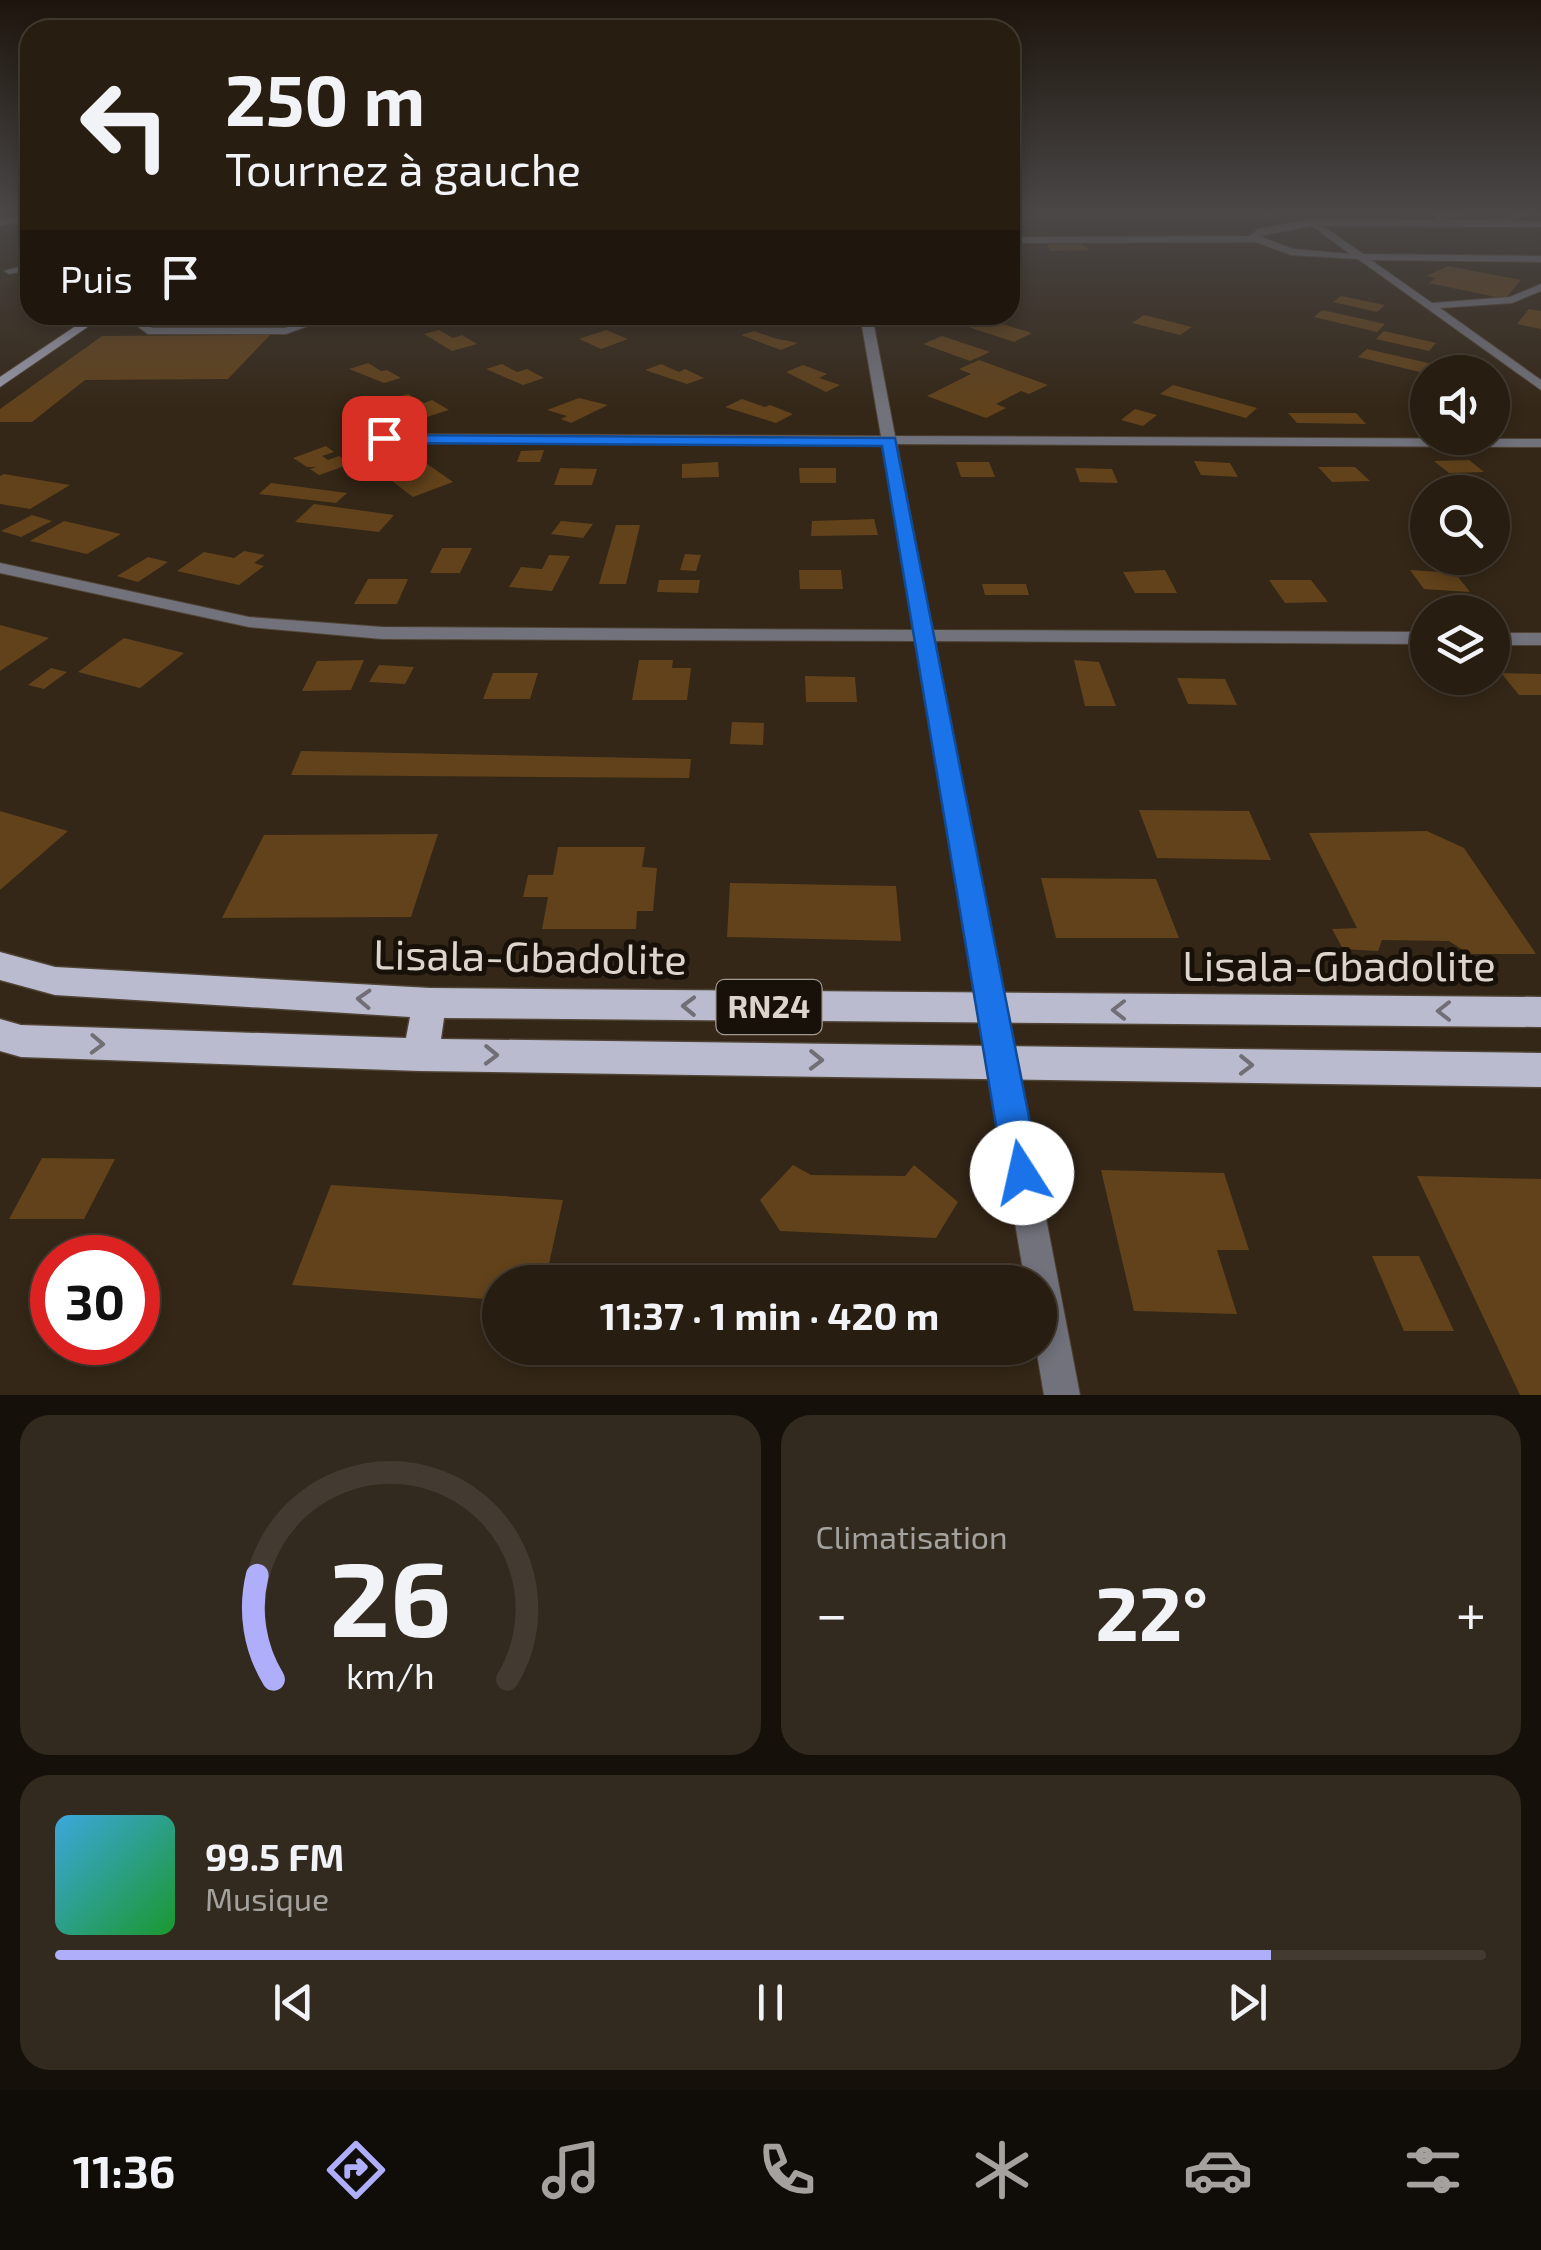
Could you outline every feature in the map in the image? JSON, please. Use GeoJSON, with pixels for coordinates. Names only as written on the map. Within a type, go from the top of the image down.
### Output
{"type":"FeatureCollection","features":[{"type":"Feature","properties":{"kind":"main road","name":"Lisala-Gbadolite"},"geometry":{"type":"LineString","coordinates":[[0,966],[54,981],[430,1003],[1541,1012]]}},
{"type":"Feature","properties":{"kind":"main road"},"geometry":{"type":"LineString","coordinates":[[420,1054],[430,1003]]}},
{"type":"Feature","properties":{"kind":"main road","name":"RN24"},"geometry":{"type":"LineString","coordinates":[[0,1036],[21,1041],[420,1054],[1541,1070]]}},
{"type":"Feature","properties":{"kind":"street"},"geometry":{"type":"LineString","coordinates":[[1393,280],[1541,386]]}},
{"type":"Feature","properties":{"kind":"street"},"geometry":{"type":"LineString","coordinates":[[1429,306],[1512,300],[1541,288]]}},
{"type":"Feature","properties":{"kind":"street"},"geometry":{"type":"LineString","coordinates":[[0,383],[84,325]]}},
{"type":"Feature","properties":{"kind":"street"},"geometry":{"type":"LineString","coordinates":[[143,325],[148,331],[286,331],[303,325]]}},
{"type":"Feature","properties":{"kind":"street"},"geometry":{"type":"LineString","coordinates":[[868,325],[1062,1395]]}},
{"type":"Feature","properties":{"kind":"street"},"geometry":{"type":"LineString","coordinates":[[384,438],[1541,443]]}},
{"type":"Feature","properties":{"kind":"street"},"geometry":{"type":"LineString","coordinates":[[0,568],[249,622],[382,633],[1410,638]]}},
{"type":"Feature","properties":{"kind":"street"},"geometry":{"type":"LineString","coordinates":[[1510,639],[1541,639]]}},
{"type":"Feature","properties":{"kind":"building"},"geometry":{"type":"Polygon","coordinates":[[[1433,280],[1521,280],[1505,299],[1429,283],[1433,280]]]}},
{"type":"Feature","properties":{"kind":"building"},"geometry":{"type":"Polygon","coordinates":[[[1341,296],[1385,305],[1377,312],[1333,302],[1341,296]]]}},
{"type":"Feature","properties":{"kind":"building"},"geometry":{"type":"Polygon","coordinates":[[[1529,309],[1541,311],[1541,329],[1517,324],[1529,309]]]}},
{"type":"Feature","properties":{"kind":"building"},"geometry":{"type":"Polygon","coordinates":[[[1322,310],[1385,324],[1377,332],[1314,317],[1322,310]]]}},
{"type":"Feature","properties":{"kind":"building"},"geometry":{"type":"Polygon","coordinates":[[[1144,315],[1192,327],[1180,335],[1132,323],[1144,315]]]}},
{"type":"Feature","properties":{"kind":"building"},"geometry":{"type":"Polygon","coordinates":[[[177,325],[235,325],[233,327],[174,327],[177,325]]]}},
{"type":"Feature","properties":{"kind":"building"},"geometry":{"type":"Polygon","coordinates":[[[962,325],[1005,325],[1032,333],[1014,342],[962,325]]]}},
{"type":"Feature","properties":{"kind":"building"},"geometry":{"type":"Polygon","coordinates":[[[439,330],[453,338],[462,335],[477,344],[452,351],[424,334],[439,330]]]}},
{"type":"Feature","properties":{"kind":"building"},"geometry":{"type":"Polygon","coordinates":[[[606,330],[628,339],[601,349],[579,339],[606,330]]]}},
{"type":"Feature","properties":{"kind":"building"},"geometry":{"type":"Polygon","coordinates":[[[754,331],[798,343],[781,350],[741,335],[754,331]]]}},
{"type":"Feature","properties":{"kind":"building"},"geometry":{"type":"Polygon","coordinates":[[[1384,331],[1436,343],[1429,351],[1376,339],[1384,331]]]}},
{"type":"Feature","properties":{"kind":"building"},"geometry":{"type":"Polygon","coordinates":[[[270,335],[228,379],[85,380],[32,422],[0,422],[0,409],[102,336],[270,335]]]}},
{"type":"Feature","properties":{"kind":"building"},"geometry":{"type":"Polygon","coordinates":[[[942,336],[990,352],[970,361],[923,344],[942,336]]]}},
{"type":"Feature","properties":{"kind":"building"},"geometry":{"type":"Polygon","coordinates":[[[1367,349],[1410,359],[1410,370],[1358,357],[1367,349]]]}},
{"type":"Feature","properties":{"kind":"building"},"geometry":{"type":"Polygon","coordinates":[[[979,360],[1048,385],[1029,394],[1021,391],[996,404],[1006,408],[986,418],[927,396],[971,374],[959,369],[979,360]]]}},
{"type":"Feature","properties":{"kind":"building"},"geometry":{"type":"Polygon","coordinates":[[[368,363],[401,378],[384,383],[349,369],[368,363]]]}},
{"type":"Feature","properties":{"kind":"building"},"geometry":{"type":"Polygon","coordinates":[[[502,364],[517,372],[527,369],[544,378],[523,385],[486,369],[502,364]]]}},
{"type":"Feature","properties":{"kind":"building"},"geometry":{"type":"Polygon","coordinates":[[[661,364],[704,378],[687,384],[645,370],[661,364]]]}},
{"type":"Feature","properties":{"kind":"building"},"geometry":{"type":"Polygon","coordinates":[[[803,365],[827,374],[819,378],[840,385],[826,392],[786,372],[803,365]]]}},
{"type":"Feature","properties":{"kind":"building"},"geometry":{"type":"Polygon","coordinates":[[[1173,385],[1257,408],[1246,418],[1160,394],[1173,385]]]}},
{"type":"Feature","properties":{"kind":"building"},"geometry":{"type":"Polygon","coordinates":[[[408,394],[424,403],[432,400],[449,410],[417,420],[386,401],[408,394]]]}},
{"type":"Feature","properties":{"kind":"building"},"geometry":{"type":"Polygon","coordinates":[[[579,398],[608,405],[571,423],[561,419],[567,416],[547,410],[579,398]]]}},
{"type":"Feature","properties":{"kind":"building"},"geometry":{"type":"Polygon","coordinates":[[[742,399],[793,414],[776,423],[725,407],[742,399]]]}},
{"type":"Feature","properties":{"kind":"building"},"geometry":{"type":"Polygon","coordinates":[[[1135,409],[1157,415],[1143,426],[1121,420],[1135,409]]]}},
{"type":"Feature","properties":{"kind":"building"},"geometry":{"type":"Polygon","coordinates":[[[1288,413],[1356,413],[1366,424],[1297,423],[1288,413]]]}},
{"type":"Feature","properties":{"kind":"building"},"geometry":{"type":"Polygon","coordinates":[[[326,446],[334,452],[322,456],[328,460],[339,456],[351,464],[319,475],[310,469],[316,467],[307,467],[293,458],[326,446]]]}},
{"type":"Feature","properties":{"kind":"building"},"geometry":{"type":"Polygon","coordinates":[[[544,450],[540,462],[517,462],[521,451],[544,450]]]}},
{"type":"Feature","properties":{"kind":"building"},"geometry":{"type":"Polygon","coordinates":[[[1469,460],[1484,472],[1449,473],[1434,461],[1469,460]]]}},
{"type":"Feature","properties":{"kind":"building"},"geometry":{"type":"Polygon","coordinates":[[[423,461],[453,482],[413,497],[384,475],[423,461]]]}},
{"type":"Feature","properties":{"kind":"building"},"geometry":{"type":"Polygon","coordinates":[[[1194,461],[1230,463],[1238,477],[1201,475],[1194,461]]]}},
{"type":"Feature","properties":{"kind":"building"},"geometry":{"type":"Polygon","coordinates":[[[718,462],[719,477],[682,478],[682,464],[718,462]]]}},
{"type":"Feature","properties":{"kind":"building"},"geometry":{"type":"Polygon","coordinates":[[[956,462],[989,462],[995,477],[961,477],[956,462]]]}},
{"type":"Feature","properties":{"kind":"building"},"geometry":{"type":"Polygon","coordinates":[[[1318,467],[1355,467],[1370,481],[1332,482],[1318,467]]]}},
{"type":"Feature","properties":{"kind":"building"},"geometry":{"type":"Polygon","coordinates":[[[560,468],[597,469],[592,485],[554,485],[560,468]]]}},
{"type":"Feature","properties":{"kind":"building"},"geometry":{"type":"Polygon","coordinates":[[[799,468],[836,468],[836,483],[800,483],[799,468]]]}},
{"type":"Feature","properties":{"kind":"building"},"geometry":{"type":"Polygon","coordinates":[[[1075,468],[1112,469],[1118,483],[1080,482],[1075,468]]]}},
{"type":"Feature","properties":{"kind":"building"},"geometry":{"type":"Polygon","coordinates":[[[0,476],[70,485],[30,509],[0,504],[0,476]]]}},
{"type":"Feature","properties":{"kind":"building"},"geometry":{"type":"Polygon","coordinates":[[[271,483],[347,493],[336,503],[259,494],[271,483]]]}},
{"type":"Feature","properties":{"kind":"building"},"geometry":{"type":"Polygon","coordinates":[[[314,504],[394,515],[379,532],[295,522],[314,504]]]}},
{"type":"Feature","properties":{"kind":"building"},"geometry":{"type":"Polygon","coordinates":[[[32,515],[52,521],[21,537],[1,531],[32,515]]]}},
{"type":"Feature","properties":{"kind":"building"},"geometry":{"type":"Polygon","coordinates":[[[874,519],[878,535],[811,536],[812,521],[874,519]]]}},
{"type":"Feature","properties":{"kind":"building"},"geometry":{"type":"Polygon","coordinates":[[[64,521],[121,534],[87,554],[30,541],[64,521]]]}},
{"type":"Feature","properties":{"kind":"building"},"geometry":{"type":"Polygon","coordinates":[[[561,521],[593,524],[583,538],[551,534],[561,521]]]}},
{"type":"Feature","properties":{"kind":"building"},"geometry":{"type":"Polygon","coordinates":[[[616,525],[640,525],[626,584],[599,584],[616,525]]]}},
{"type":"Feature","properties":{"kind":"building"},"geometry":{"type":"Polygon","coordinates":[[[442,548],[472,548],[460,573],[430,573],[442,548]]]}},
{"type":"Feature","properties":{"kind":"building"},"geometry":{"type":"Polygon","coordinates":[[[244,551],[265,555],[254,563],[264,566],[239,585],[177,571],[204,552],[234,558],[244,551]]]}},
{"type":"Feature","properties":{"kind":"building"},"geometry":{"type":"Polygon","coordinates":[[[685,554],[701,555],[696,571],[680,570],[685,554]]]}},
{"type":"Feature","properties":{"kind":"building"},"geometry":{"type":"Polygon","coordinates":[[[549,555],[570,556],[552,591],[509,587],[521,567],[542,569],[549,555]]]}},
{"type":"Feature","properties":{"kind":"building"},"geometry":{"type":"Polygon","coordinates":[[[148,557],[168,562],[138,582],[117,576],[148,557]]]}},
{"type":"Feature","properties":{"kind":"building"},"geometry":{"type":"Polygon","coordinates":[[[799,570],[841,570],[843,589],[800,589],[799,570]]]}},
{"type":"Feature","properties":{"kind":"building"},"geometry":{"type":"Polygon","coordinates":[[[1165,570],[1177,593],[1135,593],[1123,572],[1165,570]]]}},
{"type":"Feature","properties":{"kind":"building"},"geometry":{"type":"Polygon","coordinates":[[[1414,575],[1457,575],[1470,592],[1424,589],[1414,575]]]}},
{"type":"Feature","properties":{"kind":"building"},"geometry":{"type":"Polygon","coordinates":[[[368,579],[408,579],[397,604],[354,604],[368,579]]]}},
{"type":"Feature","properties":{"kind":"building"},"geometry":{"type":"Polygon","coordinates":[[[659,580],[700,580],[698,593],[657,592],[659,580]]]}},
{"type":"Feature","properties":{"kind":"building"},"geometry":{"type":"Polygon","coordinates":[[[1269,580],[1311,580],[1328,602],[1285,603],[1269,580]]]}},
{"type":"Feature","properties":{"kind":"building"},"geometry":{"type":"Polygon","coordinates":[[[982,584],[1026,584],[1029,595],[985,595],[982,584]]]}},
{"type":"Feature","properties":{"kind":"building"},"geometry":{"type":"Polygon","coordinates":[[[0,625],[49,638],[0,671],[0,625]]]}},
{"type":"Feature","properties":{"kind":"building"},"geometry":{"type":"Polygon","coordinates":[[[124,638],[184,653],[140,688],[78,672],[124,638]]]}},
{"type":"Feature","properties":{"kind":"building"},"geometry":{"type":"Polygon","coordinates":[[[364,660],[351,690],[302,691],[317,661],[364,660]]]}},
{"type":"Feature","properties":{"kind":"building"},"geometry":{"type":"Polygon","coordinates":[[[639,660],[673,660],[672,668],[691,668],[687,700],[632,700],[639,660]]]}},
{"type":"Feature","properties":{"kind":"building"},"geometry":{"type":"Polygon","coordinates":[[[1074,660],[1099,662],[1116,706],[1085,706],[1074,660]]]}},
{"type":"Feature","properties":{"kind":"building"},"geometry":{"type":"Polygon","coordinates":[[[379,665],[414,667],[405,684],[369,682],[379,665]]]}},
{"type":"Feature","properties":{"kind":"building"},"geometry":{"type":"Polygon","coordinates":[[[51,668],[67,672],[44,689],[28,685],[51,668]]]}},
{"type":"Feature","properties":{"kind":"building"},"geometry":{"type":"Polygon","coordinates":[[[493,673],[538,673],[530,699],[483,699],[493,673]]]}},
{"type":"Feature","properties":{"kind":"building"},"geometry":{"type":"Polygon","coordinates":[[[1510,673],[1541,674],[1541,695],[1519,695],[1510,684],[1510,673]]]}},
{"type":"Feature","properties":{"kind":"building"},"geometry":{"type":"Polygon","coordinates":[[[805,676],[855,677],[857,702],[806,702],[805,676]]]}},
{"type":"Feature","properties":{"kind":"building"},"geometry":{"type":"Polygon","coordinates":[[[1177,678],[1225,679],[1237,705],[1188,704],[1177,678]]]}},
{"type":"Feature","properties":{"kind":"building"},"geometry":{"type":"Polygon","coordinates":[[[732,722],[764,723],[763,745],[730,744],[732,722]]]}},
{"type":"Feature","properties":{"kind":"building"},"geometry":{"type":"Polygon","coordinates":[[[301,751],[691,759],[689,778],[291,775],[301,751]]]}},
{"type":"Feature","properties":{"kind":"building"},"geometry":{"type":"Polygon","coordinates":[[[1139,810],[1249,811],[1271,860],[1157,858],[1139,810]]]}},
{"type":"Feature","properties":{"kind":"building"},"geometry":{"type":"Polygon","coordinates":[[[0,811],[68,831],[0,890],[0,811]]]}},
{"type":"Feature","properties":{"kind":"building"},"geometry":{"type":"Polygon","coordinates":[[[1427,831],[1464,848],[1536,954],[1469,954],[1449,941],[1382,940],[1378,951],[1343,949],[1332,929],[1357,928],[1309,833],[1427,831]]]}},
{"type":"Feature","properties":{"kind":"building"},"geometry":{"type":"Polygon","coordinates":[[[438,834],[411,917],[222,918],[264,835],[438,834]]]}},
{"type":"Feature","properties":{"kind":"building"},"geometry":{"type":"Polygon","coordinates":[[[558,847],[645,847],[642,867],[657,868],[653,911],[637,911],[636,929],[542,929],[548,897],[523,897],[528,875],[553,875],[558,847]]]}},
{"type":"Feature","properties":{"kind":"building"},"geometry":{"type":"Polygon","coordinates":[[[1041,878],[1156,879],[1179,938],[1056,938],[1041,878]]]}},
{"type":"Feature","properties":{"kind":"building"},"geometry":{"type":"Polygon","coordinates":[[[730,883],[896,886],[901,941],[727,937],[730,883]]]}},
{"type":"Feature","properties":{"kind":"building"},"geometry":{"type":"Polygon","coordinates":[[[42,1158],[115,1159],[84,1219],[9,1219],[42,1158]]]}},
{"type":"Feature","properties":{"kind":"building"},"geometry":{"type":"Polygon","coordinates":[[[793,1165],[811,1175],[905,1176],[914,1165],[958,1202],[936,1238],[780,1231],[760,1200],[793,1165]]]}},
{"type":"Feature","properties":{"kind":"building"},"geometry":{"type":"Polygon","coordinates":[[[1101,1170],[1224,1173],[1249,1250],[1217,1250],[1237,1314],[1134,1311],[1101,1170]]]}},
{"type":"Feature","properties":{"kind":"building"},"geometry":{"type":"Polygon","coordinates":[[[1417,1176],[1541,1179],[1541,1395],[1520,1395],[1417,1176]]]}},
{"type":"Feature","properties":{"kind":"building"},"geometry":{"type":"Polygon","coordinates":[[[331,1185],[563,1200],[549,1265],[482,1265],[482,1299],[292,1285],[331,1185]]]}},
{"type":"Feature","properties":{"kind":"building"},"geometry":{"type":"Polygon","coordinates":[[[1372,1256],[1419,1256],[1454,1331],[1404,1331],[1372,1256]]]}},
{"type":"Feature","properties":{"kind":"route"},"geometry":{"type":"LineString","coordinates":[[384,438],[890,441],[1022,1173]]}}]}
